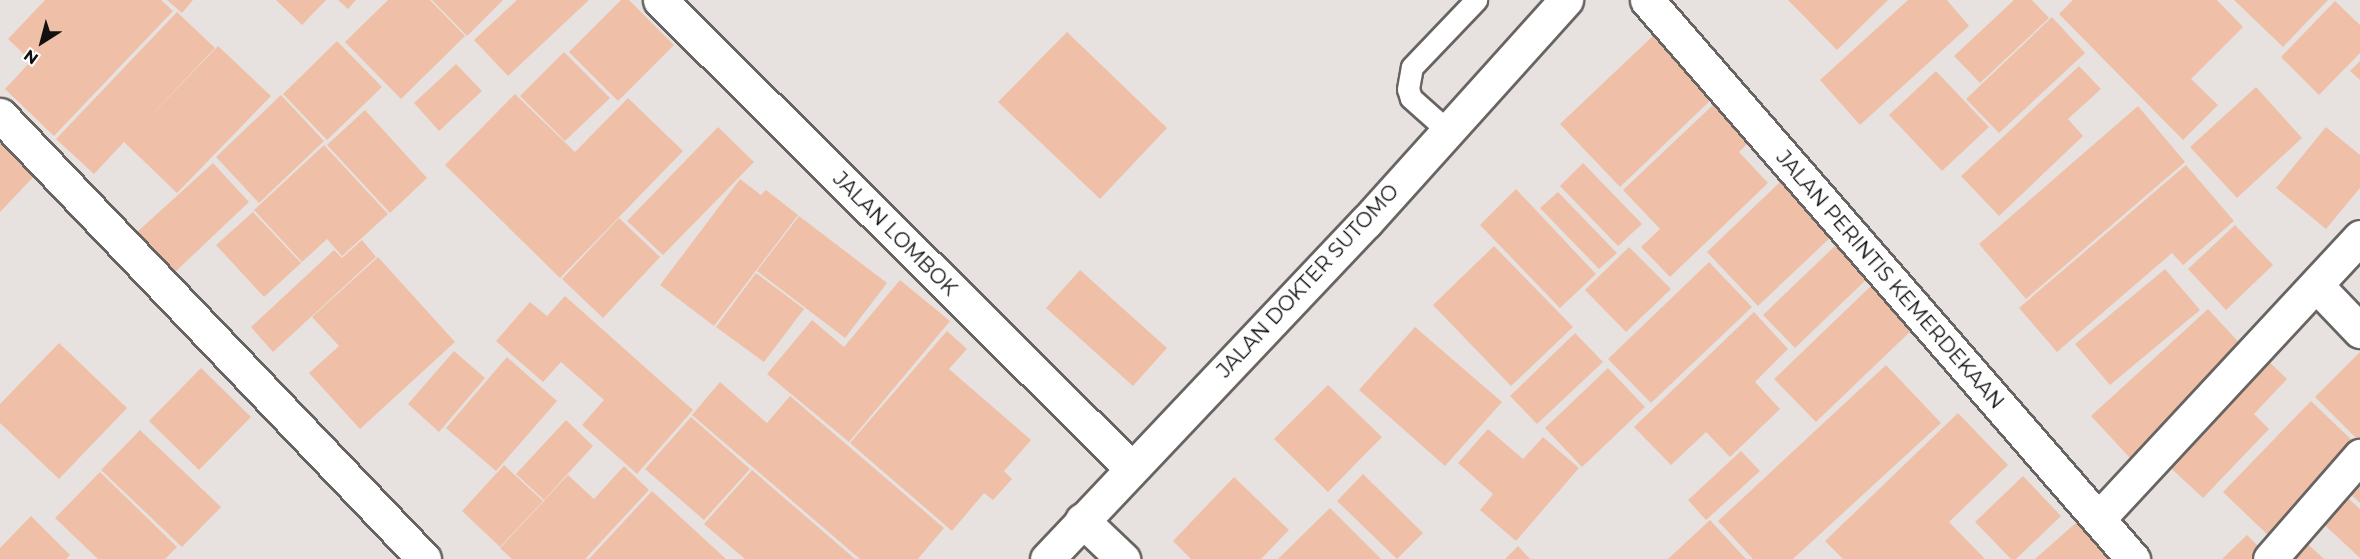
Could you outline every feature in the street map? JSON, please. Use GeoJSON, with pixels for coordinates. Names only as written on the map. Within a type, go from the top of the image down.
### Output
{"type":"FeatureCollection","features":[{"type":"Feature","properties":{"kind":"street","name":"JALAN LOMBOK"},"geometry":{"type":"LineString","coordinates":[[660,0],[1131,468]]}},
{"type":"Feature","properties":{"kind":"street","name":"JALAN DOKTER SUTOMO"},"geometry":{"type":"LineString","coordinates":[[1047,559],[1366,222],[1566,0]]}},
{"type":"Feature","properties":{"kind":"street","name":"JALAN PERINTIS KEMERDEKAAN"},"geometry":{"type":"LineString","coordinates":[[1647,0],[2133,559]]}},
{"type":"Feature","properties":{"kind":"street"},"geometry":{"type":"LineString","coordinates":[[0,115],[424,559]]}},
{"type":"Feature","properties":{"kind":"street"},"geometry":{"type":"LineString","coordinates":[[2098,519],[2360,237]]}},
{"type":"Feature","properties":{"kind":"street"},"geometry":{"type":"LineString","coordinates":[[2316,285],[2360,331]]}},
{"type":"Feature","properties":{"kind":"street"},"geometry":{"type":"LineString","coordinates":[[2270,559],[2360,456]]}},
{"type":"Feature","properties":{"kind":"street"},"geometry":{"type":"LineString","coordinates":[[1082,520],[1123,559]]}},
{"type":"Feature","properties":{"kind":"lane"},"geometry":{"type":"LineString","coordinates":[[1448,131],[1411,98],[1408,89],[1412,67],[1476,0]]}},
{"type":"Feature","properties":{"kind":"building"},"geometry":{"type":"Polygon","coordinates":[[[45,0],[161,0],[173,11],[54,136],[5,89],[31,61],[8,39],[45,0]]]}},
{"type":"Feature","properties":{"kind":"building"},"geometry":{"type":"Polygon","coordinates":[[[167,0],[193,0],[182,13],[167,0]]]}},
{"type":"Feature","properties":{"kind":"building"},"geometry":{"type":"Polygon","coordinates":[[[276,0],[326,0],[302,25],[276,0]]]}},
{"type":"Feature","properties":{"kind":"building"},"geometry":{"type":"Polygon","coordinates":[[[338,0],[356,0],[348,9],[338,0]]]}},
{"type":"Feature","properties":{"kind":"building"},"geometry":{"type":"Polygon","coordinates":[[[388,0],[430,0],[465,36],[401,99],[345,42],[388,0]]]}},
{"type":"Feature","properties":{"kind":"building"},"geometry":{"type":"Polygon","coordinates":[[[432,0],[503,0],[467,36],[432,0]]]}},
{"type":"Feature","properties":{"kind":"building"},"geometry":{"type":"Polygon","coordinates":[[[517,0],[589,0],[508,76],[474,40],[517,0]]]}},
{"type":"Feature","properties":{"kind":"building"},"geometry":{"type":"Polygon","coordinates":[[[621,0],[629,0],[674,45],[618,101],[569,52],[621,0]]]}},
{"type":"Feature","properties":{"kind":"building"},"geometry":{"type":"Polygon","coordinates":[[[1788,0],[1888,0],[1837,50],[1788,0]]]}},
{"type":"Feature","properties":{"kind":"building"},"geometry":{"type":"Polygon","coordinates":[[[1908,0],[1947,0],[1969,26],[1860,125],[1820,80],[1908,0]]]}},
{"type":"Feature","properties":{"kind":"building"},"geometry":{"type":"Polygon","coordinates":[[[2014,0],[2032,0],[2049,18],[1980,83],[1954,56],[2014,0]]]}},
{"type":"Feature","properties":{"kind":"building"},"geometry":{"type":"Polygon","coordinates":[[[2073,0],[2217,0],[2243,27],[2191,79],[2218,105],[2183,140],[2059,14],[2073,0]]]}},
{"type":"Feature","properties":{"kind":"building"},"geometry":{"type":"Polygon","coordinates":[[[2234,0],[2328,0],[2283,47],[2234,0]]]}},
{"type":"Feature","properties":{"kind":"building"},"geometry":{"type":"Polygon","coordinates":[[[2335,1],[2360,25],[2360,53],[2319,95],[2281,57],[2335,1]]]}},
{"type":"Feature","properties":{"kind":"building"},"geometry":{"type":"Polygon","coordinates":[[[177,12],[215,48],[133,134],[218,46],[271,96],[177,193],[124,142],[94,174],[56,139],[177,12]]]}},
{"type":"Feature","properties":{"kind":"building"},"geometry":{"type":"Polygon","coordinates":[[[2052,17],[2085,53],[1999,133],[1966,99],[2052,17]]]}},
{"type":"Feature","properties":{"kind":"building"},"geometry":{"type":"Polygon","coordinates":[[[1067,32],[1167,128],[1100,199],[998,102],[1067,32]]]}},
{"type":"Feature","properties":{"kind":"building"},"geometry":{"type":"Polygon","coordinates":[[[1655,34],[1715,96],[1620,187],[1560,124],[1655,34]]]}},
{"type":"Feature","properties":{"kind":"building"},"geometry":{"type":"Polygon","coordinates":[[[337,41],[382,87],[327,140],[283,94],[337,41]]]}},
{"type":"Feature","properties":{"kind":"building"},"geometry":{"type":"Polygon","coordinates":[[[564,52],[610,98],[565,141],[520,96],[564,52]]]}},
{"type":"Feature","properties":{"kind":"building"},"geometry":{"type":"Polygon","coordinates":[[[2360,61],[2360,80],[2350,71],[2360,61]]]}},
{"type":"Feature","properties":{"kind":"building"},"geometry":{"type":"Polygon","coordinates":[[[456,64],[482,91],[439,131],[414,103],[456,64]]]}},
{"type":"Feature","properties":{"kind":"building"},"geometry":{"type":"Polygon","coordinates":[[[2079,66],[2101,89],[2068,119],[2083,136],[1999,216],[1961,176],[2079,66]]]}},
{"type":"Feature","properties":{"kind":"building"},"geometry":{"type":"Polygon","coordinates":[[[1936,71],[1989,127],[1942,171],[1889,115],[1936,71]]]}},
{"type":"Feature","properties":{"kind":"building"},"geometry":{"type":"Polygon","coordinates":[[[2256,87],[2302,138],[2237,198],[2190,147],[2256,87]]]}},
{"type":"Feature","properties":{"kind":"building"},"geometry":{"type":"Polygon","coordinates":[[[515,94],[575,152],[628,98],[683,151],[560,278],[445,165],[515,94]]]}},
{"type":"Feature","properties":{"kind":"building"},"geometry":{"type":"Polygon","coordinates":[[[281,95],[324,141],[259,203],[216,157],[281,95]]]}},
{"type":"Feature","properties":{"kind":"building"},"geometry":{"type":"Polygon","coordinates":[[[1714,104],[1750,141],[1739,152],[1768,183],[1670,277],[1641,247],[1660,229],[1623,190],[1714,104]]]}},
{"type":"Feature","properties":{"kind":"building"},"geometry":{"type":"Polygon","coordinates":[[[2138,106],[2185,162],[2026,299],[1979,244],[2138,106]]]}},
{"type":"Feature","properties":{"kind":"building"},"geometry":{"type":"Polygon","coordinates":[[[365,110],[427,178],[390,213],[327,145],[365,110]]]}},
{"type":"Feature","properties":{"kind":"building"},"geometry":{"type":"Polygon","coordinates":[[[718,127],[754,162],[663,255],[627,221],[718,127]]]}},
{"type":"Feature","properties":{"kind":"building"},"geometry":{"type":"Polygon","coordinates":[[[2326,127],[2360,155],[2360,188],[2326,229],[2276,188],[2326,127]]]}},
{"type":"Feature","properties":{"kind":"building"},"geometry":{"type":"Polygon","coordinates":[[[0,130],[41,169],[0,212],[0,130]]]}},
{"type":"Feature","properties":{"kind":"building"},"geometry":{"type":"Polygon","coordinates":[[[324,145],[388,214],[342,256],[327,239],[302,262],[254,210],[324,145]]]}},
{"type":"Feature","properties":{"kind":"building"},"geometry":{"type":"Polygon","coordinates":[[[213,163],[249,202],[174,273],[136,233],[213,163]]]}},
{"type":"Feature","properties":{"kind":"building"},"geometry":{"type":"Polygon","coordinates":[[[1583,163],[1642,224],[1618,246],[1560,186],[1583,163]]]}},
{"type":"Feature","properties":{"kind":"building"},"geometry":{"type":"Polygon","coordinates":[[[2186,165],[2234,221],[2183,265],[2172,253],[2057,352],[2019,308],[2186,165]]]}},
{"type":"Feature","properties":{"kind":"building"},"geometry":{"type":"Polygon","coordinates":[[[740,179],[761,195],[766,190],[798,215],[714,326],[660,285],[740,179]]]}},
{"type":"Feature","properties":{"kind":"building"},"geometry":{"type":"Polygon","coordinates":[[[1781,181],[1833,235],[1758,306],[1707,252],[1781,181]]]}},
{"type":"Feature","properties":{"kind":"building"},"geometry":{"type":"Polygon","coordinates":[[[1516,189],[1596,274],[1560,308],[1480,225],[1516,189]]]}},
{"type":"Feature","properties":{"kind":"building"},"geometry":{"type":"Polygon","coordinates":[[[1558,192],[1617,253],[1599,269],[1540,208],[1558,192]]]}},
{"type":"Feature","properties":{"kind":"building"},"geometry":{"type":"Polygon","coordinates":[[[253,212],[301,263],[264,297],[216,245],[253,212]]]}},
{"type":"Feature","properties":{"kind":"building"},"geometry":{"type":"Polygon","coordinates":[[[799,216],[887,283],[845,338],[757,271],[799,216]]]}},
{"type":"Feature","properties":{"kind":"building"},"geometry":{"type":"Polygon","coordinates":[[[619,218],[660,257],[603,318],[562,279],[619,218]]]}},
{"type":"Feature","properties":{"kind":"building"},"geometry":{"type":"Polygon","coordinates":[[[2235,225],[2273,265],[2226,310],[2188,269],[2235,225]]]}},
{"type":"Feature","properties":{"kind":"building"},"geometry":{"type":"Polygon","coordinates":[[[362,240],[376,257],[273,352],[251,327],[334,250],[342,258],[362,240]]]}},
{"type":"Feature","properties":{"kind":"building"},"geometry":{"type":"Polygon","coordinates":[[[1838,243],[1870,276],[1795,348],[1763,315],[1838,243]]]}},
{"type":"Feature","properties":{"kind":"building"},"geometry":{"type":"Polygon","coordinates":[[[1494,246],[1573,327],[1511,386],[1433,305],[1494,246]]]}},
{"type":"Feature","properties":{"kind":"building"},"geometry":{"type":"Polygon","coordinates":[[[1629,247],[1671,289],[1626,332],[1585,290],[1629,247]]]}},
{"type":"Feature","properties":{"kind":"building"},"geometry":{"type":"Polygon","coordinates":[[[378,257],[455,342],[360,429],[309,373],[339,346],[312,317],[378,257]]]}},
{"type":"Feature","properties":{"kind":"building"},"geometry":{"type":"Polygon","coordinates":[[[1709,262],[1752,307],[1651,403],[1608,359],[1709,262]]]}},
{"type":"Feature","properties":{"kind":"building"},"geometry":{"type":"Polygon","coordinates":[[[2165,269],[2200,310],[2110,385],[2075,344],[2165,269]]]}},
{"type":"Feature","properties":{"kind":"building"},"geometry":{"type":"Polygon","coordinates":[[[1080,270],[1167,348],[1133,386],[1046,308],[1080,270]]]}},
{"type":"Feature","properties":{"kind":"building"},"geometry":{"type":"Polygon","coordinates":[[[756,273],[804,309],[764,362],[716,327],[756,273]]]}},
{"type":"Feature","properties":{"kind":"building"},"geometry":{"type":"Polygon","coordinates":[[[900,280],[950,321],[849,442],[767,374],[812,320],[844,347],[900,280]]]}},
{"type":"Feature","properties":{"kind":"building"},"geometry":{"type":"Polygon","coordinates":[[[1874,283],[1916,326],[1816,422],[1774,379],[1874,283]]]}},
{"type":"Feature","properties":{"kind":"building"},"geometry":{"type":"Polygon","coordinates":[[[565,296],[693,410],[637,474],[582,425],[604,400],[561,362],[543,382],[496,341],[530,302],[547,316],[565,296]]]}},
{"type":"Feature","properties":{"kind":"building"},"geometry":{"type":"Polygon","coordinates":[[[2208,309],[2247,351],[2131,459],[2091,416],[2208,309]]]}},
{"type":"Feature","properties":{"kind":"building"},"geometry":{"type":"Polygon","coordinates":[[[1754,312],[1788,349],[1755,382],[1780,409],[1730,457],[1706,432],[1671,465],[1634,427],[1754,312]]]}},
{"type":"Feature","properties":{"kind":"building"},"geometry":{"type":"Polygon","coordinates":[[[1415,327],[1502,402],[1445,466],[1359,390],[1415,327]]]}},
{"type":"Feature","properties":{"kind":"building"},"geometry":{"type":"Polygon","coordinates":[[[947,331],[967,349],[949,369],[1031,440],[1004,471],[1012,479],[993,500],[984,493],[952,531],[850,443],[947,331]]]}},
{"type":"Feature","properties":{"kind":"building"},"geometry":{"type":"Polygon","coordinates":[[[1575,333],[1603,362],[1537,424],[1510,396],[1575,333]]]}},
{"type":"Feature","properties":{"kind":"building"},"geometry":{"type":"Polygon","coordinates":[[[59,343],[127,408],[59,479],[0,423],[0,404],[59,343]]]}},
{"type":"Feature","properties":{"kind":"building"},"geometry":{"type":"Polygon","coordinates":[[[454,351],[485,378],[439,432],[408,404],[454,351]]]}},
{"type":"Feature","properties":{"kind":"building"},"geometry":{"type":"Polygon","coordinates":[[[2360,352],[2360,442],[2315,397],[2360,352]]]}},
{"type":"Feature","properties":{"kind":"building"},"geometry":{"type":"Polygon","coordinates":[[[2261,354],[2287,379],[2254,414],[2269,429],[2203,498],[2161,459],[2261,354]]]}},
{"type":"Feature","properties":{"kind":"building"},"geometry":{"type":"Polygon","coordinates":[[[507,357],[557,401],[496,471],[446,428],[507,357]]]}},
{"type":"Feature","properties":{"kind":"building"},"geometry":{"type":"Polygon","coordinates":[[[1886,365],[1941,423],[1793,559],[1753,559],[1718,521],[1886,365]]]}},
{"type":"Feature","properties":{"kind":"building"},"geometry":{"type":"Polygon","coordinates":[[[201,368],[251,417],[199,470],[149,421],[201,368]]]}},
{"type":"Feature","properties":{"kind":"building"},"geometry":{"type":"Polygon","coordinates":[[[1608,368],[1645,407],[1582,467],[1545,428],[1608,368]]]}},
{"type":"Feature","properties":{"kind":"building"},"geometry":{"type":"Polygon","coordinates":[[[720,382],[767,423],[790,396],[944,528],[918,559],[860,559],[692,415],[720,382]]]}},
{"type":"Feature","properties":{"kind":"building"},"geometry":{"type":"Polygon","coordinates":[[[1328,385],[1382,437],[1328,492],[1274,439],[1328,385]]]}},
{"type":"Feature","properties":{"kind":"building"},"geometry":{"type":"Polygon","coordinates":[[[2311,401],[2359,447],[2271,538],[2223,492],[2311,401]]]}},
{"type":"Feature","properties":{"kind":"building"},"geometry":{"type":"Polygon","coordinates":[[[1958,413],[2008,465],[1949,522],[1985,559],[1843,559],[1825,541],[1958,413]]]}},
{"type":"Feature","properties":{"kind":"building"},"geometry":{"type":"Polygon","coordinates":[[[691,417],[750,469],[704,520],[645,469],[691,417]]]}},
{"type":"Feature","properties":{"kind":"building"},"geometry":{"type":"Polygon","coordinates":[[[566,420],[593,446],[544,500],[516,474],[566,420]]]}},
{"type":"Feature","properties":{"kind":"building"},"geometry":{"type":"Polygon","coordinates":[[[1488,429],[1523,459],[1543,437],[1579,468],[1516,541],[1480,510],[1493,494],[1458,463],[1488,429]]]}},
{"type":"Feature","properties":{"kind":"building"},"geometry":{"type":"Polygon","coordinates":[[[140,430],[221,507],[182,547],[101,470],[140,430]]]}},
{"type":"Feature","properties":{"kind":"building"},"geometry":{"type":"Polygon","coordinates":[[[1741,451],[1760,471],[1706,520],[1688,500],[1741,451]]]}},
{"type":"Feature","properties":{"kind":"building"},"geometry":{"type":"Polygon","coordinates":[[[504,465],[543,501],[500,547],[462,511],[504,465]]]}},
{"type":"Feature","properties":{"kind":"building"},"geometry":{"type":"Polygon","coordinates":[[[624,466],[649,490],[585,559],[512,559],[500,548],[568,475],[594,499],[624,466]]]}},
{"type":"Feature","properties":{"kind":"building"},"geometry":{"type":"Polygon","coordinates":[[[752,470],[855,559],[745,559],[704,524],[752,470]]]}},
{"type":"Feature","properties":{"kind":"building"},"geometry":{"type":"Polygon","coordinates":[[[2360,471],[2360,503],[2344,488],[2360,471]]]}},
{"type":"Feature","properties":{"kind":"building"},"geometry":{"type":"Polygon","coordinates":[[[100,472],[177,547],[165,559],[98,559],[55,518],[100,472]]]}},
{"type":"Feature","properties":{"kind":"building"},"geometry":{"type":"Polygon","coordinates":[[[1363,474],[1423,533],[1397,559],[1337,501],[1363,474]]]}},
{"type":"Feature","properties":{"kind":"building"},"geometry":{"type":"Polygon","coordinates":[[[2023,476],[2061,516],[2016,559],[2011,559],[1975,522],[2023,476]]]}},
{"type":"Feature","properties":{"kind":"building"},"geometry":{"type":"Polygon","coordinates":[[[1234,477],[1289,530],[1261,559],[1191,559],[1173,541],[1234,477]]]}},
{"type":"Feature","properties":{"kind":"building"},"geometry":{"type":"Polygon","coordinates":[[[652,491],[726,559],[589,559],[652,491]]]}},
{"type":"Feature","properties":{"kind":"building"},"geometry":{"type":"Polygon","coordinates":[[[2340,491],[2360,509],[2360,558],[2316,517],[2340,491]]]}},
{"type":"Feature","properties":{"kind":"building"},"geometry":{"type":"Polygon","coordinates":[[[1330,508],[1381,559],[1278,559],[1330,508]]]}},
{"type":"Feature","properties":{"kind":"building"},"geometry":{"type":"Polygon","coordinates":[[[31,516],[70,555],[66,559],[0,559],[0,548],[31,516]]]}},
{"type":"Feature","properties":{"kind":"building"},"geometry":{"type":"Polygon","coordinates":[[[1710,520],[1746,559],[1668,559],[1710,520]]]}},
{"type":"Feature","properties":{"kind":"building"},"geometry":{"type":"Polygon","coordinates":[[[2078,521],[2112,559],[2035,559],[2078,521]]]}},
{"type":"Feature","properties":{"kind":"building"},"geometry":{"type":"Polygon","coordinates":[[[2297,534],[2324,559],[2273,559],[2297,534]]]}},
{"type":"Feature","properties":{"kind":"building"},"geometry":{"type":"Polygon","coordinates":[[[2247,535],[2263,551],[2255,559],[2222,559],[2247,535]]]}},
{"type":"Feature","properties":{"kind":"building"},"geometry":{"type":"Polygon","coordinates":[[[1518,546],[1530,559],[1505,559],[1518,546]]]}}]}
